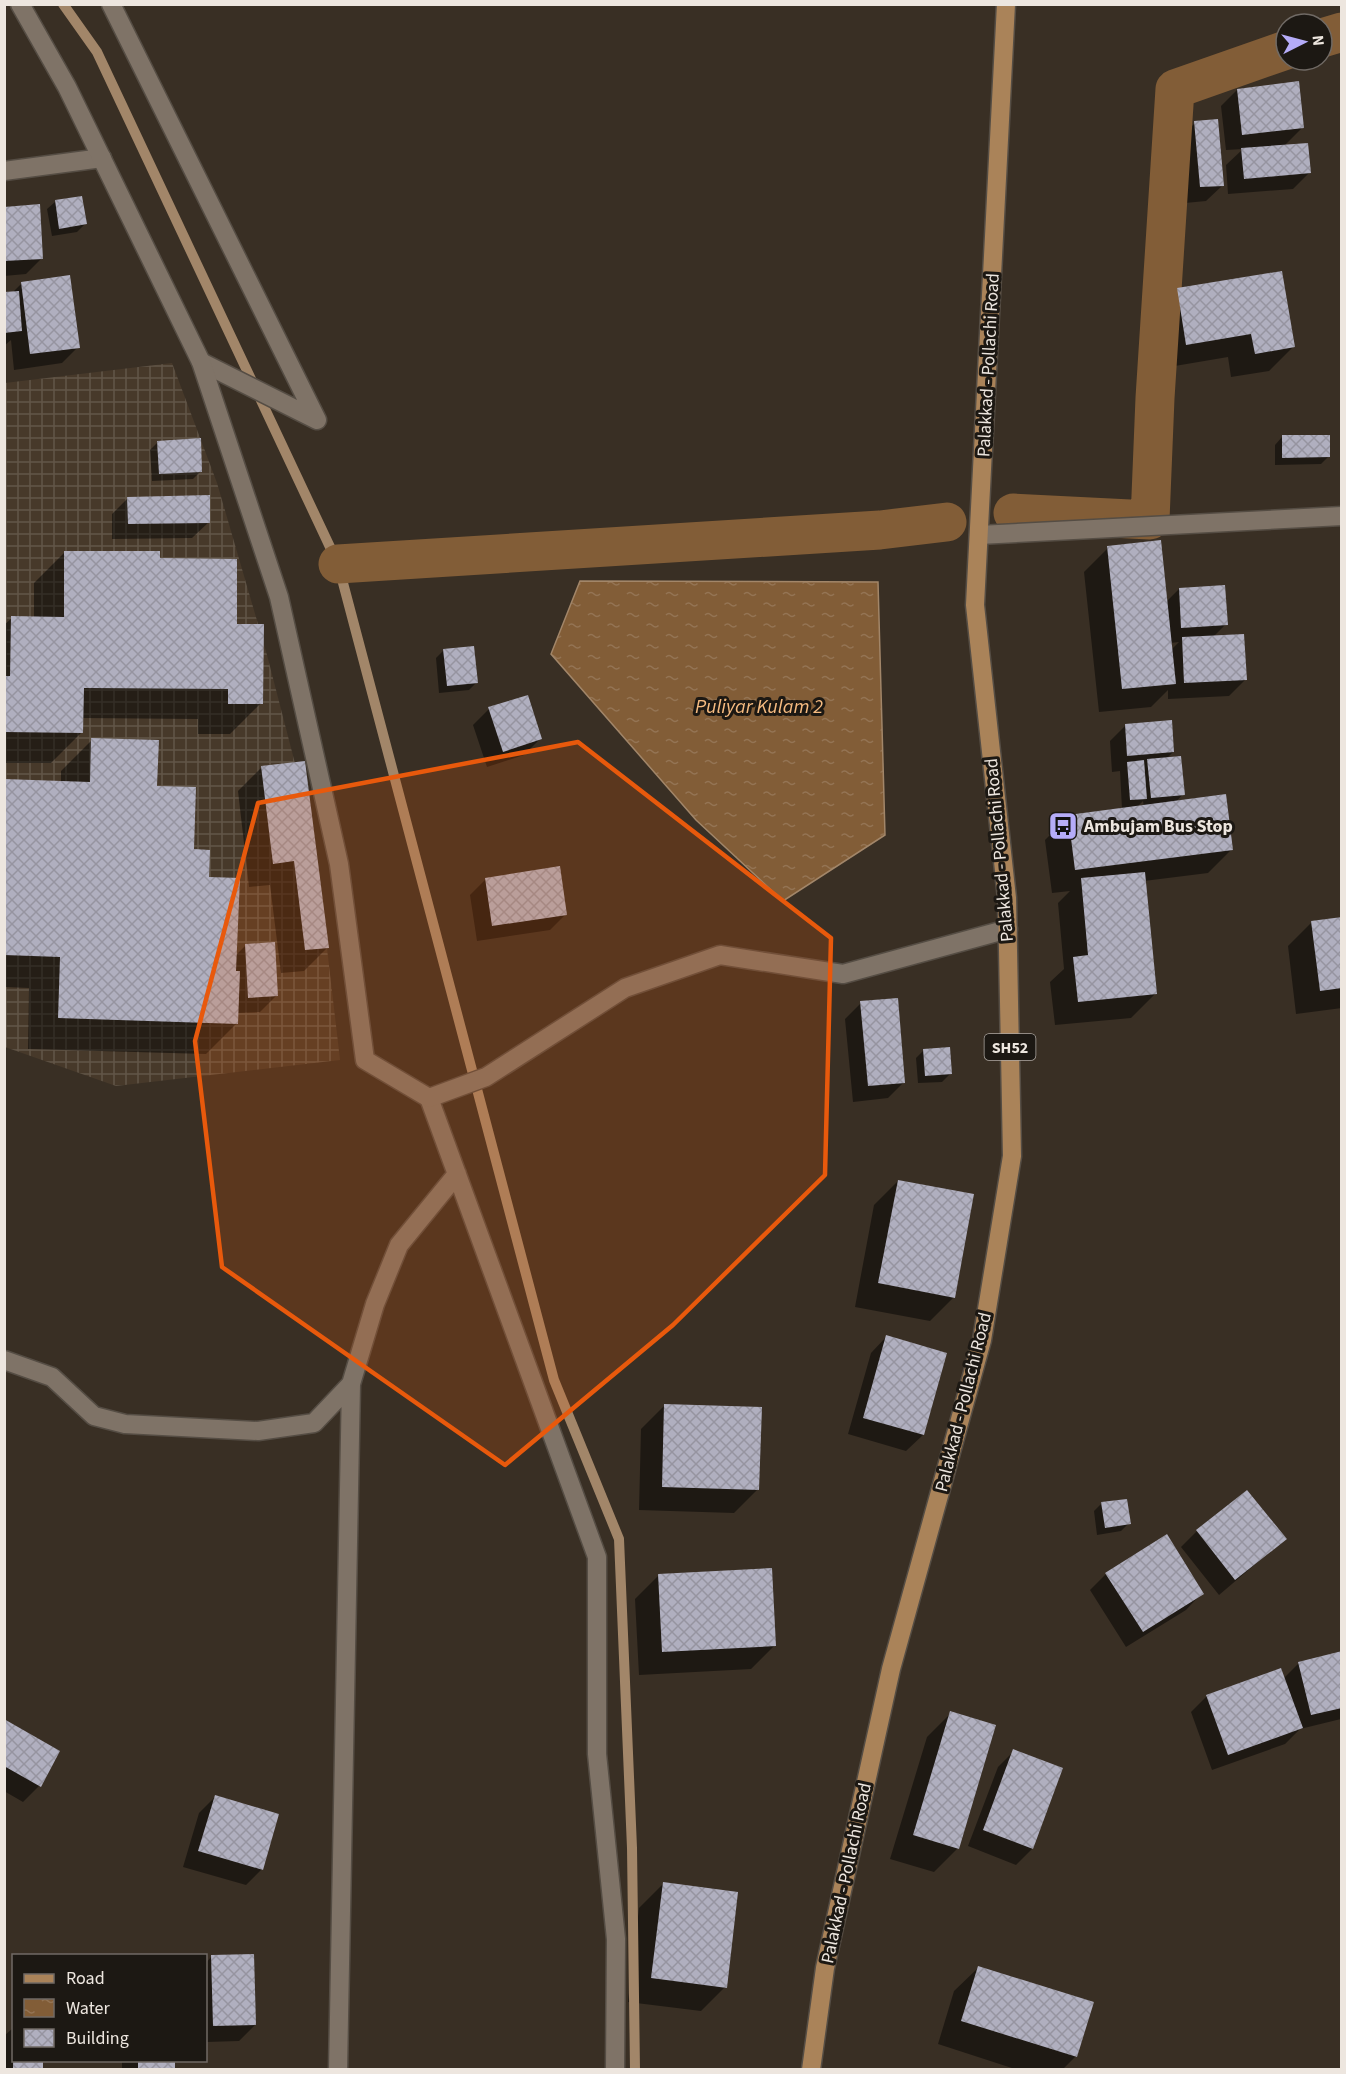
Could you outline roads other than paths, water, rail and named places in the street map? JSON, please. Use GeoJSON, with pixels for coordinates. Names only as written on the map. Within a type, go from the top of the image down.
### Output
{"type":"FeatureCollection","features":[{"type":"Feature","properties":{"kind":"main road","name":"Palakkad - Pollachi Road"},"geometry":{"type":"LineString","coordinates":[[812,2070],[825,1968],[891,1669],[982,1340],[1012,1156],[1007,898],[975,605],[1006,4]]}},
{"type":"Feature","properties":{"kind":"street"},"geometry":{"type":"LineString","coordinates":[[20,4],[67,87],[201,362],[279,597],[339,864],[365,1060],[429,1098],[597,1557],[597,1754],[616,1939],[615,2070]]}},
{"type":"Feature","properties":{"kind":"street"},"geometry":{"type":"LineString","coordinates":[[111,4],[317,420],[201,362]]}},
{"type":"Feature","properties":{"kind":"street"},"geometry":{"type":"LineString","coordinates":[[4,171],[102,158]]}},
{"type":"Feature","properties":{"kind":"street"},"geometry":{"type":"LineString","coordinates":[[979,535],[1341,516]]}},
{"type":"Feature","properties":{"kind":"street"},"geometry":{"type":"LineString","coordinates":[[429,1098],[486,1077],[626,988],[720,955],[843,974],[1008,929]]}},
{"type":"Feature","properties":{"kind":"street"},"geometry":{"type":"LineString","coordinates":[[338,2070],[351,1384],[375,1304],[399,1245],[457,1174]]}},
{"type":"Feature","properties":{"kind":"street"},"geometry":{"type":"LineString","coordinates":[[4,1360],[52,1377],[94,1416],[125,1425],[258,1431],[314,1423],[351,1384]]}},
{"type":"Feature","properties":{"kind":"water","name":"Puliyar Kulam 2"},"geometry":{"type":"Polygon","coordinates":[[[580,581],[878,582],[885,835],[783,901],[696,820],[551,654],[580,581]]]}},
{"type":"Feature","properties":{"kind":"waterway"},"geometry":{"type":"LineString","coordinates":[[63,4],[97,52],[338,564],[554,1380],[619,1539],[632,1848],[635,2070]]}},
{"type":"Feature","properties":{"kind":"waterway"},"geometry":{"type":"LineString","coordinates":[[1334,34],[1342,32]]}},
{"type":"Feature","properties":{"kind":"waterway"},"geometry":{"type":"LineString","coordinates":[[1013,513],[1150,520],[1155,398],[1175,89],[1274,54]]}},
{"type":"Feature","properties":{"kind":"waterway"},"geometry":{"type":"LineString","coordinates":[[338,564],[880,530],[947,522]]}},
{"type":"Feature","properties":{"kind":"place","name":"Ambujam Bus Stop"},"geometry":{"type":"Point","coordinates":[1063,826]}}]}
